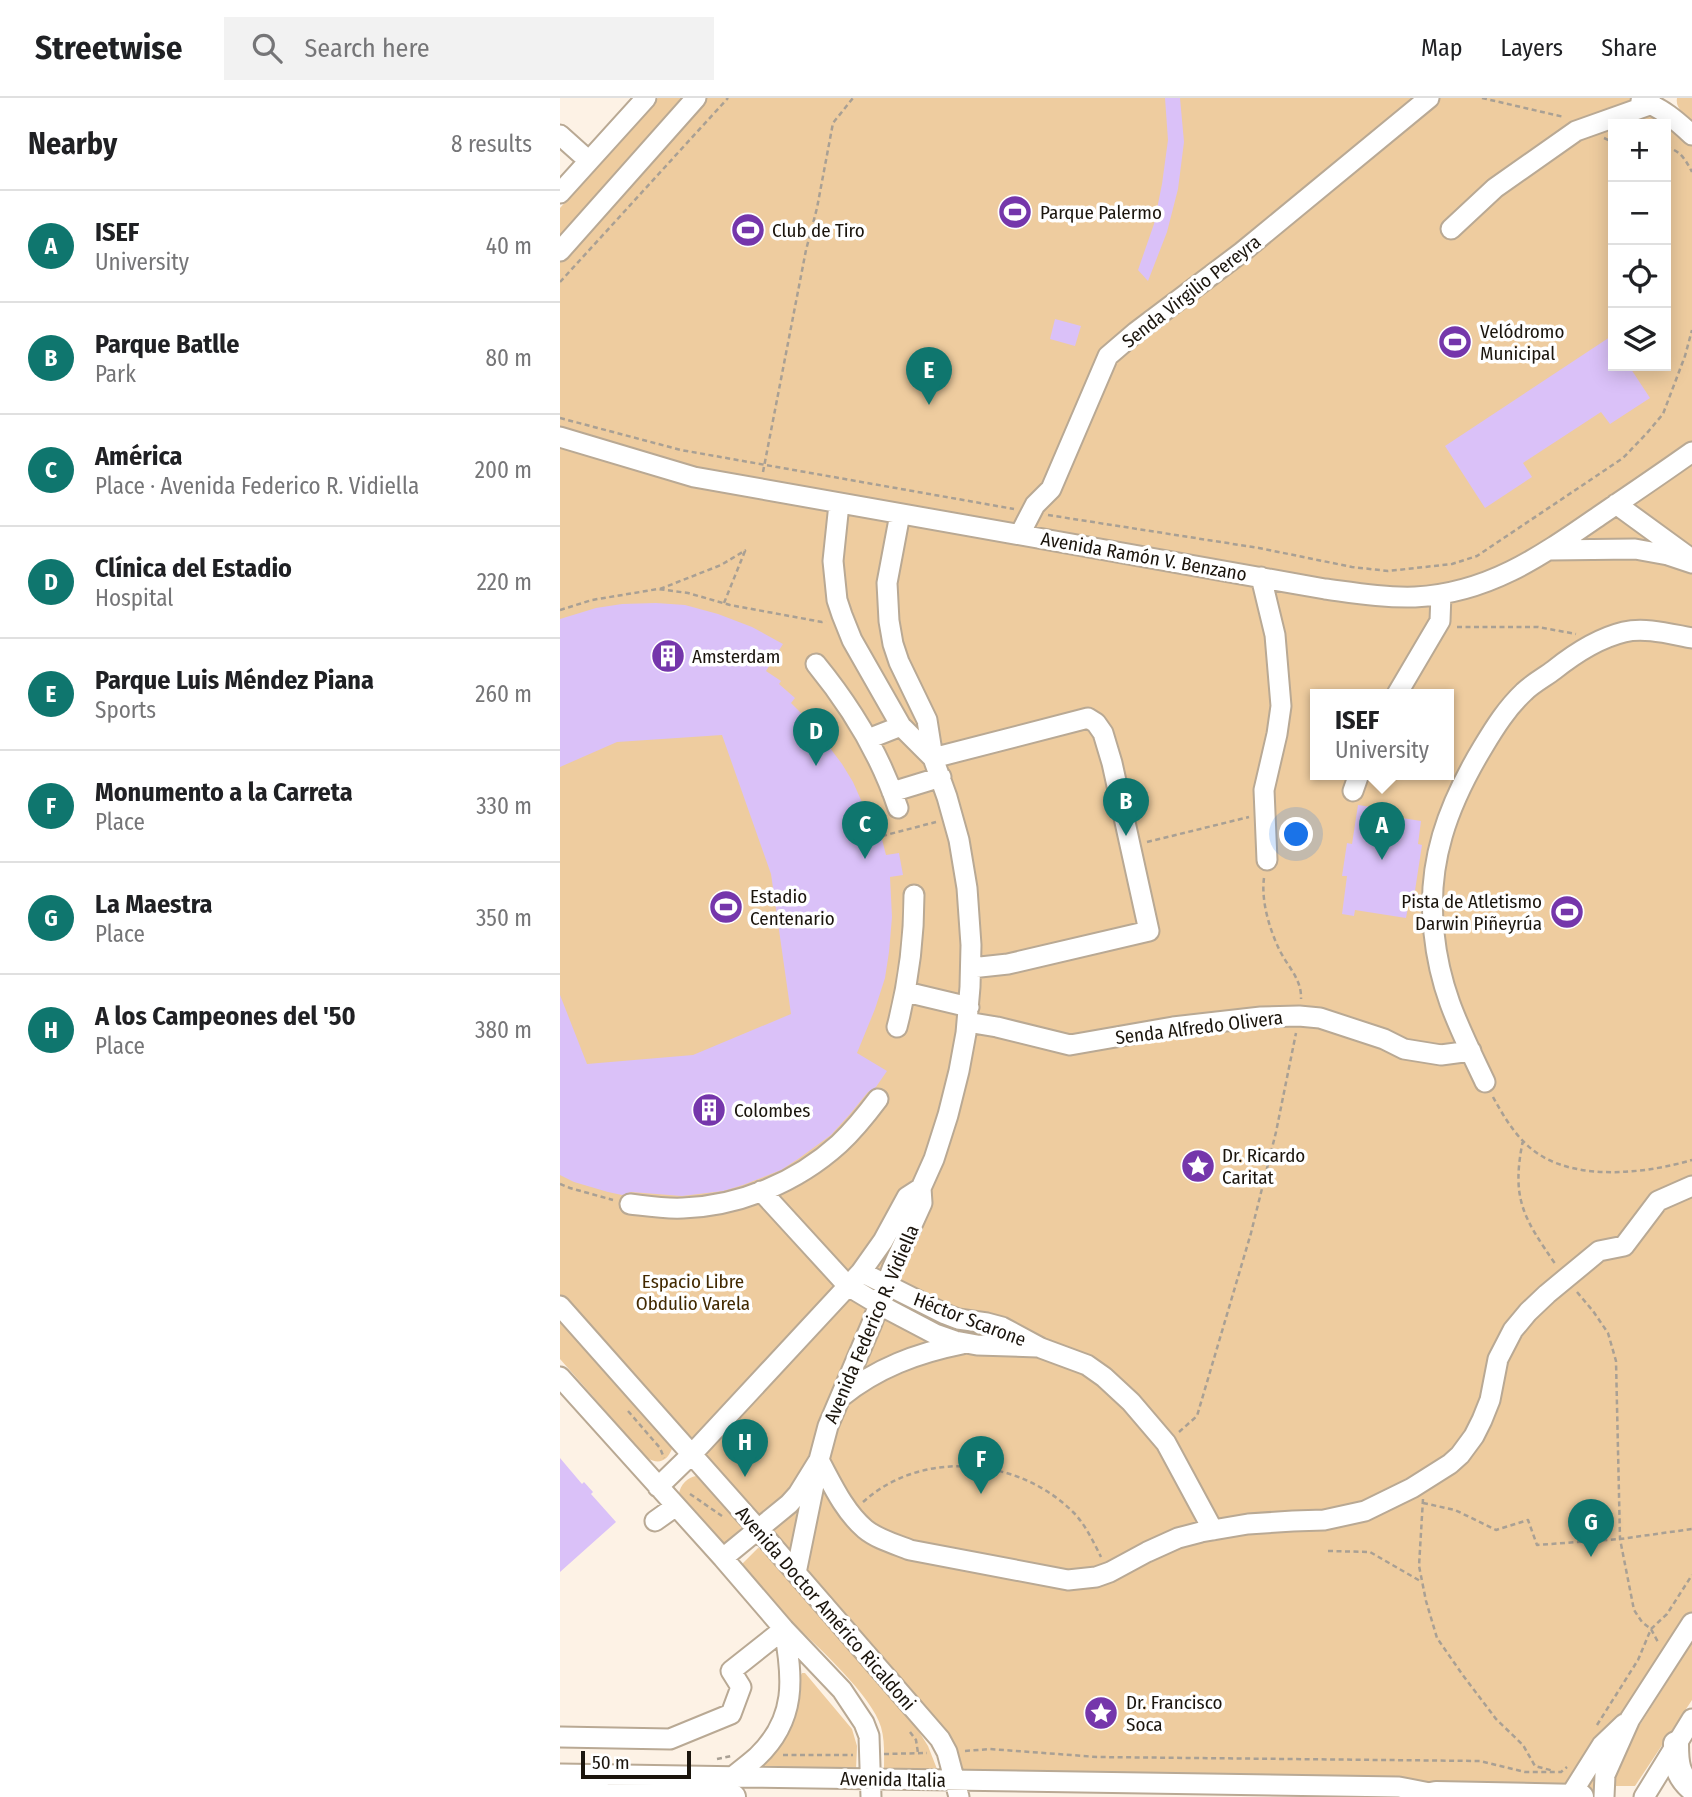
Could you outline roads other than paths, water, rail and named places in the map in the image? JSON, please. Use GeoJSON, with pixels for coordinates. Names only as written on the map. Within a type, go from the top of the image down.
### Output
{"type":"FeatureCollection","features":[{"type":"Feature","properties":{"kind":"main road"},"geometry":{"type":"LineString","coordinates":[[1676,1744],[1678,1772],[1692,1788]]}},
{"type":"Feature","properties":{"kind":"main road","name":"Avenida Italia"},"geometry":{"type":"LineString","coordinates":[[560,1793],[607,1796],[732,1787]]}},
{"type":"Feature","properties":{"kind":"main road","name":"Avenida Italia"},"geometry":{"type":"LineString","coordinates":[[1428,1796],[1581,1797]]}},
{"type":"Feature","properties":{"kind":"street"},"geometry":{"type":"LineString","coordinates":[[560,193],[646,98]]}},
{"type":"Feature","properties":{"kind":"street"},"geometry":{"type":"LineString","coordinates":[[560,251],[696,98]]}},
{"type":"Feature","properties":{"kind":"street","name":"Senda Virgilio Pereyra"},"geometry":{"type":"LineString","coordinates":[[1020,534],[1035,505],[1051,489],[1108,356],[1242,252],[1429,98]]}},
{"type":"Feature","properties":{"kind":"street"},"geometry":{"type":"LineString","coordinates":[[1630,98],[1654,101],[1692,135]]}},
{"type":"Feature","properties":{"kind":"street"},"geometry":{"type":"LineString","coordinates":[[1451,229],[1495,188],[1576,131],[1654,101]]}},
{"type":"Feature","properties":{"kind":"street"},"geometry":{"type":"LineString","coordinates":[[560,135],[589,161]]}},
{"type":"Feature","properties":{"kind":"street","name":"Avenida Ramón V. Benzano"},"geometry":{"type":"LineString","coordinates":[[562,439],[683,474],[839,504],[1369,595],[1416,597],[1485,584],[1513,571],[1549,550],[1692,452]]}},
{"type":"Feature","properties":{"kind":"street","name":"Avenida Federico R. Vidiella"},"geometry":{"type":"LineString","coordinates":[[839,504],[833,561],[837,600],[842,615],[852,640],[901,726],[933,758]]}},
{"type":"Feature","properties":{"kind":"street"},"geometry":{"type":"LineString","coordinates":[[1616,504],[1692,561]]}},
{"type":"Feature","properties":{"kind":"street","name":"Avenida Federico R. Vidiella"},"geometry":{"type":"LineString","coordinates":[[796,1573],[828,1426],[922,1203],[921,1188],[948,1115],[959,1071],[968,1014],[971,935],[967,888],[953,817],[933,758],[927,720],[899,662],[889,621],[887,583],[900,514]]}},
{"type":"Feature","properties":{"kind":"street"},"geometry":{"type":"LineString","coordinates":[[1549,550],[1635,549],[1692,561]]}},
{"type":"Feature","properties":{"kind":"street"},"geometry":{"type":"LineString","coordinates":[[1261,577],[1275,635],[1281,706],[1264,790],[1266,860]]}},
{"type":"Feature","properties":{"kind":"street"},"geometry":{"type":"LineString","coordinates":[[1399,689],[1440,621],[1441,594]]}},
{"type":"Feature","properties":{"kind":"street"},"geometry":{"type":"LineString","coordinates":[[1485,1082],[1458,1026],[1445,990],[1434,932],[1433,882],[1440,841],[1460,789],[1496,726],[1512,705],[1526,690],[1561,664],[1604,639],[1624,632],[1643,630],[1692,638]]}},
{"type":"Feature","properties":{"kind":"street"},"geometry":{"type":"LineString","coordinates":[[816,664],[847,704],[868,739],[895,800],[941,777]]}},
{"type":"Feature","properties":{"kind":"street"},"geometry":{"type":"LineString","coordinates":[[933,758],[1088,718],[1096,723],[1103,733],[1121,801],[1149,931],[1008,964],[971,968]]}},
{"type":"Feature","properties":{"kind":"street"},"geometry":{"type":"LineString","coordinates":[[868,739],[901,726]]}},
{"type":"Feature","properties":{"kind":"street"},"geometry":{"type":"LineString","coordinates":[[897,1027],[906,992],[914,935],[914,895]]}},
{"type":"Feature","properties":{"kind":"street","name":"Senda Alfredo Olivera"},"geometry":{"type":"LineString","coordinates":[[906,992],[1007,1029],[1070,1045],[1173,1027],[1261,1017],[1299,1016],[1321,1018],[1404,1049],[1441,1055],[1471,1051]]}},
{"type":"Feature","properties":{"kind":"street"},"geometry":{"type":"LineString","coordinates":[[630,1203],[683,1208],[723,1203],[761,1191],[789,1179],[815,1163],[845,1137],[878,1099]]}},
{"type":"Feature","properties":{"kind":"street"},"geometry":{"type":"LineString","coordinates":[[819,1460],[850,1513],[866,1530],[888,1542],[909,1550],[1068,1580],[1096,1577],[1110,1572],[1178,1538],[1248,1524],[1324,1520],[1365,1511],[1412,1488],[1460,1455],[1474,1436],[1490,1399],[1497,1359],[1513,1330],[1528,1312],[1599,1251],[1624,1246],[1658,1201],[1692,1186]]}},
{"type":"Feature","properties":{"kind":"street","name":"Avenida Federico R. Vidiella"},"geometry":{"type":"LineString","coordinates":[[658,1487],[855,1279],[883,1241],[907,1197],[921,1188]]}},
{"type":"Feature","properties":{"kind":"street"},"geometry":{"type":"LineString","coordinates":[[761,1191],[855,1279]]}},
{"type":"Feature","properties":{"kind":"street","name":"Héctor Scarone"},"geometry":{"type":"LineString","coordinates":[[855,1279],[886,1284],[945,1314],[1002,1327],[1041,1348],[1087,1365],[1130,1402],[1166,1443],[1213,1530]]}},
{"type":"Feature","properties":{"kind":"street","name":"Héctor Scarone"},"geometry":{"type":"LineString","coordinates":[[855,1279],[878,1304],[935,1334],[977,1345],[1041,1348]]}},
{"type":"Feature","properties":{"kind":"street","name":"Avenida Doctor Américo Ricaldoni"},"geometry":{"type":"LineString","coordinates":[[560,1306],[940,1739],[947,1752],[957,1788]]}},
{"type":"Feature","properties":{"kind":"street","name":"Héctor Scarone"},"geometry":{"type":"LineString","coordinates":[[840,1398],[866,1379],[903,1360],[924,1352],[966,1343]]}},
{"type":"Feature","properties":{"kind":"street"},"geometry":{"type":"LineString","coordinates":[[560,1377],[784,1629],[842,1690],[864,1723],[869,1736],[871,1788]]}},
{"type":"Feature","properties":{"kind":"street","name":"Avenida Federico R. Vidiella"},"geometry":{"type":"LineString","coordinates":[[723,1558],[798,1494],[819,1460]]}},
{"type":"Feature","properties":{"kind":"street"},"geometry":{"type":"LineString","coordinates":[[655,1521],[676,1506]]}},
{"type":"Feature","properties":{"kind":"street"},"geometry":{"type":"LineString","coordinates":[[1604,1797],[1605,1775],[1629,1719],[1692,1623]]}},
{"type":"Feature","properties":{"kind":"street"},"geometry":{"type":"LineString","coordinates":[[560,1737],[670,1739],[731,1714],[741,1687],[731,1671],[784,1629]]}},
{"type":"Feature","properties":{"kind":"street"},"geometry":{"type":"LineString","coordinates":[[732,1787],[775,1735],[787,1711],[790,1663],[784,1629]]}},
{"type":"Feature","properties":{"kind":"street"},"geometry":{"type":"LineString","coordinates":[[1570,1796],[1601,1745],[1629,1719]]}},
{"type":"Feature","properties":{"kind":"street"},"geometry":{"type":"LineString","coordinates":[[1644,1797],[1692,1719]]}},
{"type":"Feature","properties":{"kind":"street","name":"Avenida Italia"},"geometry":{"type":"LineString","coordinates":[[560,1774],[732,1787],[1399,1787],[1428,1796]]}},
{"type":"Feature","properties":{"kind":"place","name":"Parque Palermo"},"geometry":{"type":"Point","coordinates":[1015,212]}},
{"type":"Feature","properties":{"kind":"place","name":"Club de Tiro"},"geometry":{"type":"Point","coordinates":[748,230]}},
{"type":"Feature","properties":{"kind":"place","name":"Velódromo Municipal"},"geometry":{"type":"Point","coordinates":[1455,342]}},
{"type":"Feature","properties":{"kind":"place","name":"Parque Luis Méndez Piana"},"geometry":{"type":"Point","coordinates":[929,405]}},
{"type":"Feature","properties":{"kind":"place","name":"Amsterdam"},"geometry":{"type":"Point","coordinates":[668,656]}},
{"type":"Feature","properties":{"kind":"place","name":"Clínica del Estadio"},"geometry":{"type":"Point","coordinates":[816,766]}},
{"type":"Feature","properties":{"kind":"place","name":"Parque Batlle"},"geometry":{"type":"Point","coordinates":[1126,836]}},
{"type":"Feature","properties":{"kind":"place","name":"América"},"geometry":{"type":"Point","coordinates":[865,859]}},
{"type":"Feature","properties":{"kind":"place","name":"ISEF"},"geometry":{"type":"Point","coordinates":[1382,860]}},
{"type":"Feature","properties":{"kind":"place","name":"Estadio Centenario"},"geometry":{"type":"Point","coordinates":[726,907]}},
{"type":"Feature","properties":{"kind":"place","name":"Pista de Atletismo Darwin Piñeyrúa"},"geometry":{"type":"Point","coordinates":[1567,912]}},
{"type":"Feature","properties":{"kind":"place","name":"Colombes"},"geometry":{"type":"Point","coordinates":[709,1110]}},
{"type":"Feature","properties":{"kind":"place","name":"Dr. Ricardo Caritat"},"geometry":{"type":"Point","coordinates":[1198,1166]}},
{"type":"Feature","properties":{"kind":"place","name":"A los Campeones del '50"},"geometry":{"type":"Point","coordinates":[745,1477]}},
{"type":"Feature","properties":{"kind":"place","name":"Monumento a la Carreta"},"geometry":{"type":"Point","coordinates":[981,1494]}},
{"type":"Feature","properties":{"kind":"place","name":"La Maestra"},"geometry":{"type":"Point","coordinates":[1591,1557]}},
{"type":"Feature","properties":{"kind":"place","name":"Dr. Francisco Soca"},"geometry":{"type":"Point","coordinates":[1101,1713]}},
{"type":"Feature","properties":{"kind":"park label","name":"Espacio Libre Obdulio Varela"},"geometry":{"type":"Point","coordinates":[693,1292]}}]}
